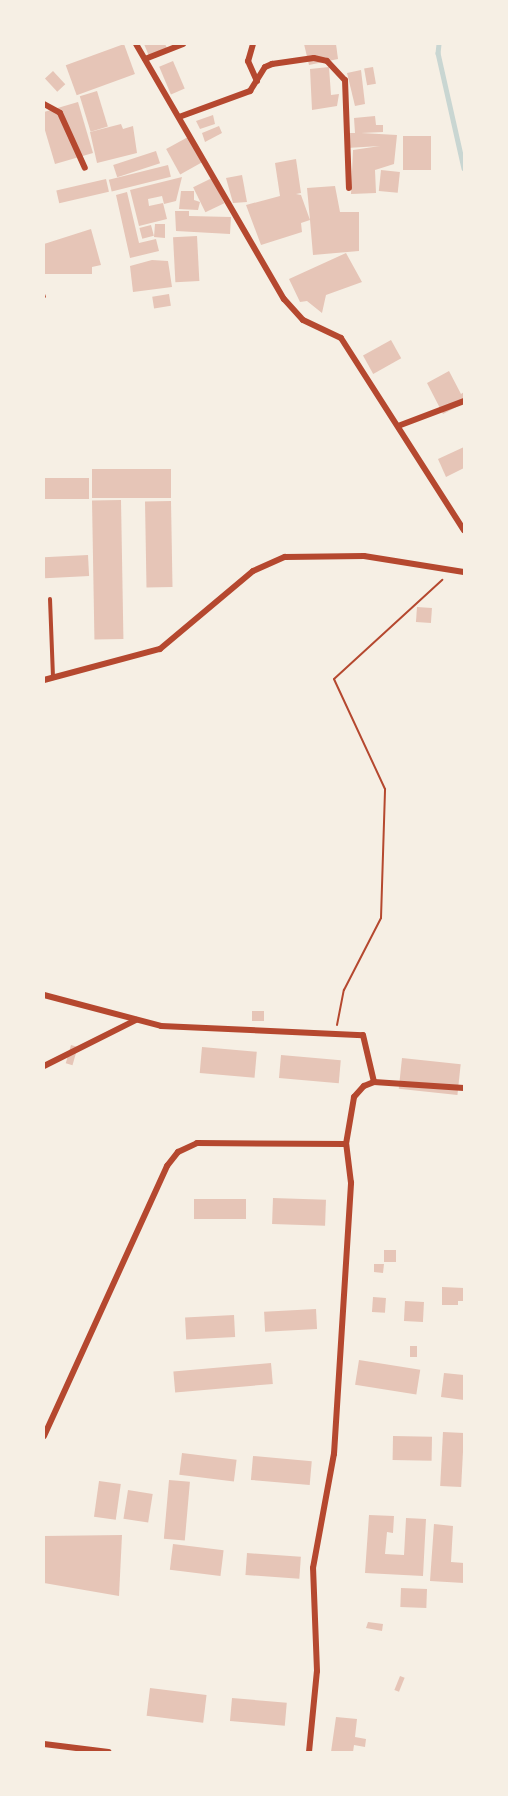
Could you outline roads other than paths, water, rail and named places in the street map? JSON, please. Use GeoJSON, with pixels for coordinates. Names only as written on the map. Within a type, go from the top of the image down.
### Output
{"type":"FeatureCollection","features":[{"type":"Feature","properties":{"kind":"street"},"geometry":{"type":"LineString","coordinates":[[136,44],[284,299],[303,320],[341,338],[465,530]]}},
{"type":"Feature","properties":{"kind":"street"},"geometry":{"type":"LineString","coordinates":[[145,59],[183,44]]}},
{"type":"Feature","properties":{"kind":"street"},"geometry":{"type":"LineString","coordinates":[[253,44],[248,61],[257,81]]}},
{"type":"Feature","properties":{"kind":"street"},"geometry":{"type":"LineString","coordinates":[[179,117],[250,91],[265,68],[294,60],[321,58],[340,71],[345,80],[349,188]]}},
{"type":"Feature","properties":{"kind":"street"},"geometry":{"type":"LineString","coordinates":[[44,105],[60,112],[85,168]]}},
{"type":"Feature","properties":{"kind":"street"},"geometry":{"type":"LineString","coordinates":[[398,426],[465,401]]}},
{"type":"Feature","properties":{"kind":"street"},"geometry":{"type":"LineString","coordinates":[[44,680],[160,649],[253,571],[285,557],[364,556],[465,572]]}},
{"type":"Feature","properties":{"kind":"street"},"geometry":{"type":"LineString","coordinates":[[44,995],[161,1026],[363,1035],[374,1082]]}},
{"type":"Feature","properties":{"kind":"street"},"geometry":{"type":"LineString","coordinates":[[44,1066],[137,1019]]}},
{"type":"Feature","properties":{"kind":"street"},"geometry":{"type":"LineString","coordinates":[[309,1752],[317,1671],[313,1569],[334,1454],[351,1183],[346,1144],[354,1097],[364,1086],[374,1082],[465,1088]]}},
{"type":"Feature","properties":{"kind":"street"},"geometry":{"type":"LineString","coordinates":[[44,1436],[167,1166],[178,1152],[197,1143],[346,1144]]}},
{"type":"Feature","properties":{"kind":"street"},"geometry":{"type":"LineString","coordinates":[[44,1744],[109,1752]]}},
{"type":"Feature","properties":{"kind":"lane"},"geometry":{"type":"LineString","coordinates":[[50,599],[54,678]]}},
{"type":"Feature","properties":{"kind":"waterway"},"geometry":{"type":"LineString","coordinates":[[439,44],[438,53],[464,168]]}}]}
